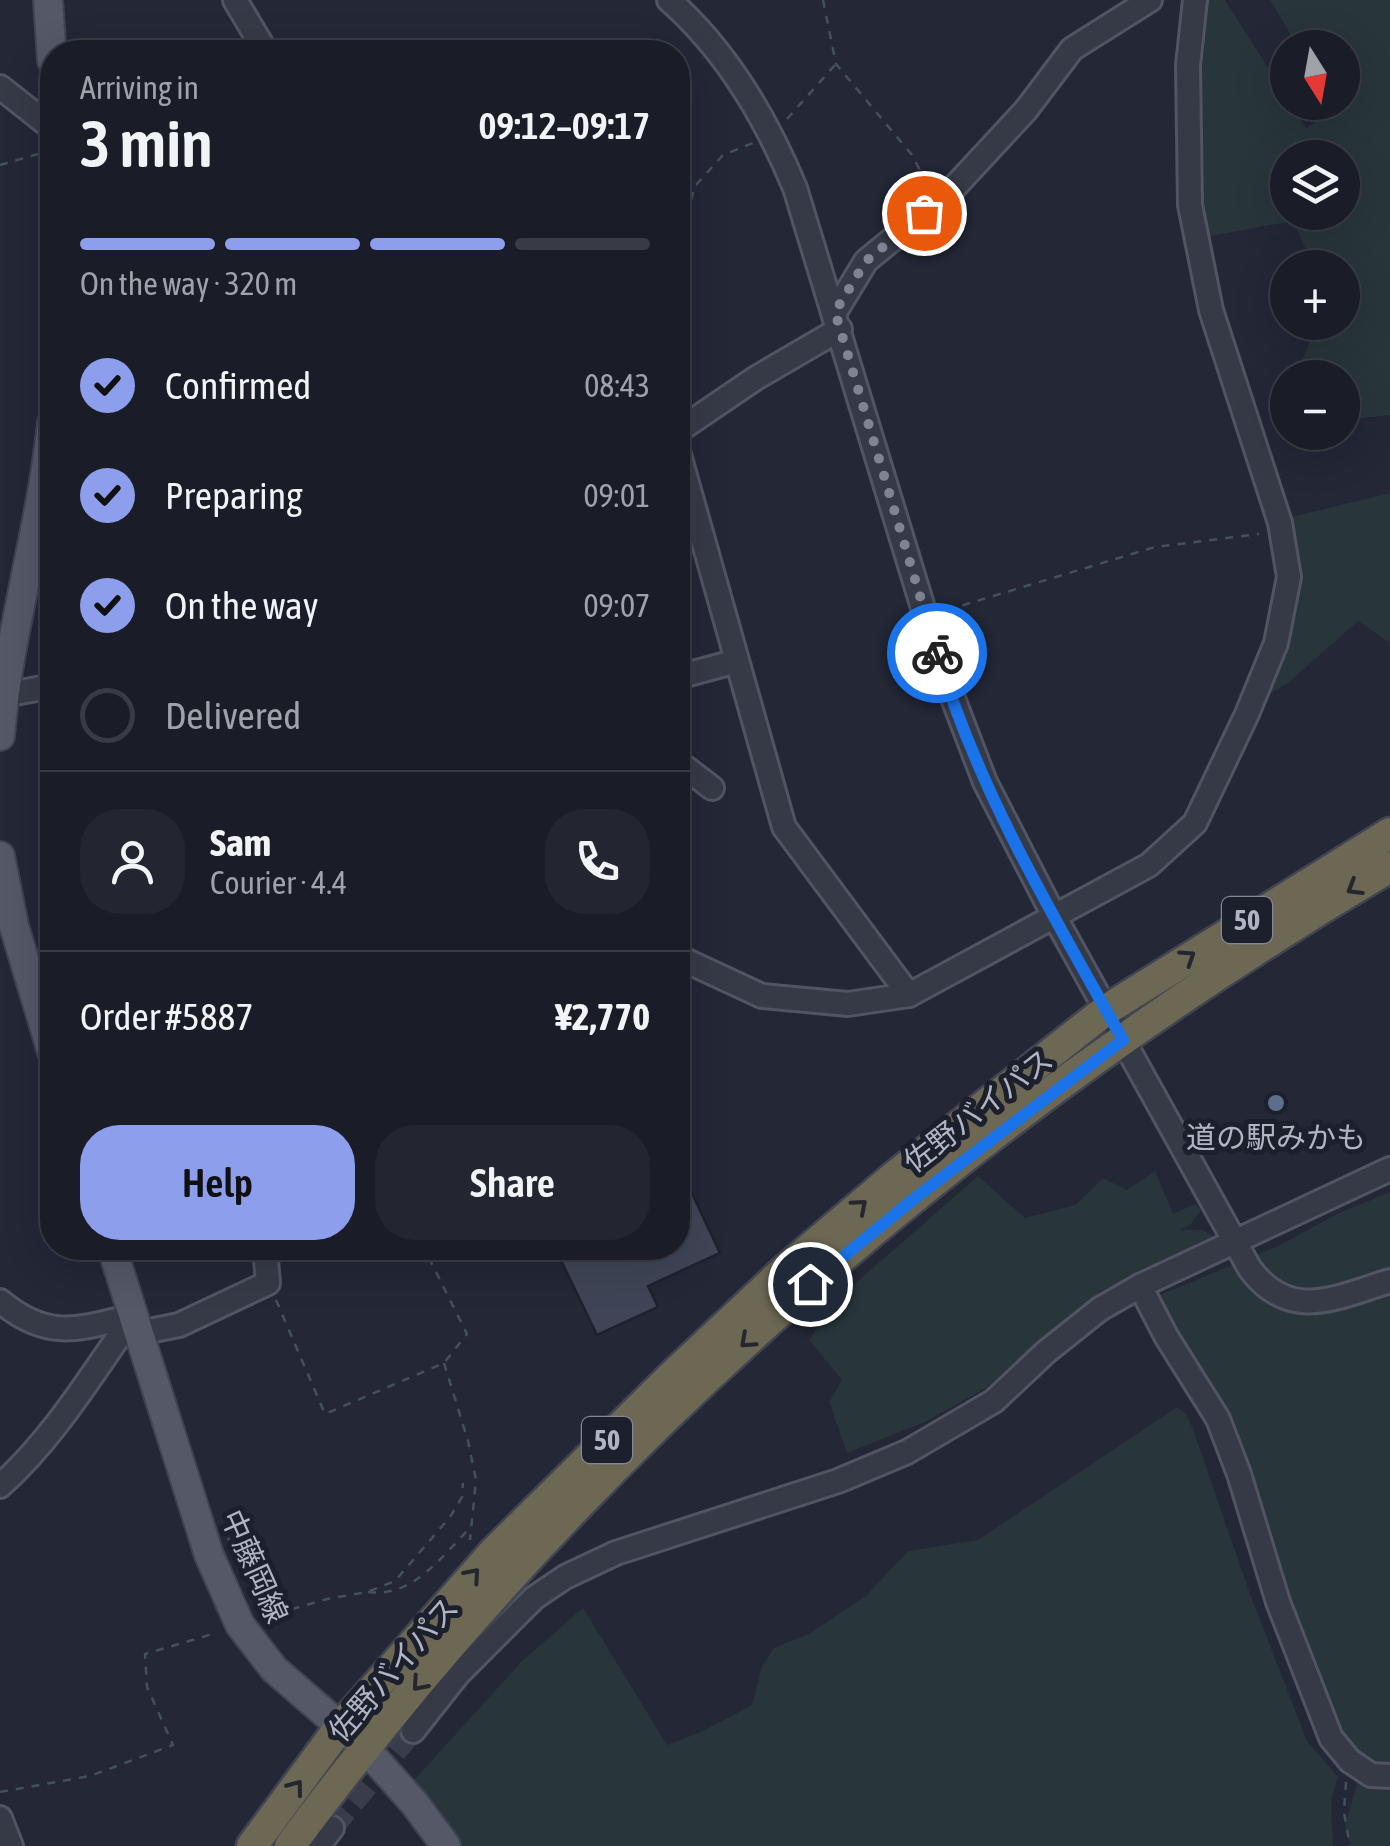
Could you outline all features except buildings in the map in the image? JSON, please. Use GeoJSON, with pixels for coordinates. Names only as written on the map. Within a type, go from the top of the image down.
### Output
{"type":"FeatureCollection","features":[{"type":"Feature","properties":{"kind":"highway","name":"佐野バイパス"},"geometry":{"type":"LineString","coordinates":[[290,1846],[352,1737],[478,1569],[788,1267],[896,1174],[1106,1010],[1390,833]]}},
{"type":"Feature","properties":{"kind":"highway","name":"佐野バイパス"},"geometry":{"type":"LineString","coordinates":[[252,1846],[352,1737],[687,1396],[810,1284],[915,1198],[1123,1040],[1228,968],[1390,867]]}},
{"type":"Feature","properties":{"kind":"main road"},"geometry":{"type":"LineString","coordinates":[[48,0],[51,40]]}},
{"type":"Feature","properties":{"kind":"main road"},"geometry":{"type":"LineString","coordinates":[[0,736],[2,695],[40,503]]}},
{"type":"Feature","properties":{"kind":"main road"},"geometry":{"type":"LineString","coordinates":[[0,856],[14,926],[40,1012]]}},
{"type":"Feature","properties":{"kind":"main road","name":"中藤岡線"},"geometry":{"type":"LineString","coordinates":[[116,1260],[209,1554],[240,1626],[274,1669],[352,1737],[416,1804],[446,1846]]}},
{"type":"Feature","properties":{"kind":"street"},"geometry":{"type":"LineString","coordinates":[[235,0],[259,40]]}},
{"type":"Feature","properties":{"kind":"street"},"geometry":{"type":"LineString","coordinates":[[669,0],[741,83],[772,136],[795,188],[926,616],[985,782],[1053,914],[1250,1269],[1268,1290],[1299,1302],[1316,1303],[1390,1281]]}},
{"type":"Feature","properties":{"kind":"street"},"geometry":{"type":"LineString","coordinates":[[690,423],[837,320],[866,261],[949,193],[1026,110],[1072,48],[1150,0]]}},
{"type":"Feature","properties":{"kind":"street"},"geometry":{"type":"LineString","coordinates":[[690,963],[762,996],[848,1004],[908,995],[1149,865],[1195,824],[1276,643],[1289,577],[1282,531],[1211,310],[1190,205],[1187,112],[1195,0]]}},
{"type":"Feature","properties":{"kind":"street"},"geometry":{"type":"LineString","coordinates":[[0,87],[40,119]]}},
{"type":"Feature","properties":{"kind":"street"},"geometry":{"type":"LineString","coordinates":[[690,494],[784,827],[908,995]]}},
{"type":"Feature","properties":{"kind":"street"},"geometry":{"type":"LineString","coordinates":[[690,673],[737,661]]}},
{"type":"Feature","properties":{"kind":"street"},"geometry":{"type":"LineString","coordinates":[[2,695],[40,688]]}},
{"type":"Feature","properties":{"kind":"street"},"geometry":{"type":"LineString","coordinates":[[690,771],[712,788]]}},
{"type":"Feature","properties":{"kind":"street"},"geometry":{"type":"LineString","coordinates":[[413,1731],[458,1674],[534,1598],[565,1577],[616,1553],[838,1482],[907,1452],[994,1401],[1100,1309],[1140,1286],[1390,1168]]}},
{"type":"Feature","properties":{"kind":"street"},"geometry":{"type":"LineString","coordinates":[[0,1302],[34,1325],[68,1331],[180,1324],[268,1283],[265,1260]]}},
{"type":"Feature","properties":{"kind":"street"},"geometry":{"type":"LineString","coordinates":[[1140,1286],[1218,1419],[1278,1602],[1331,1738],[1350,1760],[1372,1775],[1390,1776]]}},
{"type":"Feature","properties":{"kind":"street"},"geometry":{"type":"LineString","coordinates":[[0,1486],[22,1467],[136,1325]]}},
{"type":"Feature","properties":{"kind":"street"},"geometry":{"type":"LineString","coordinates":[[0,1818],[11,1846]]}},
{"type":"Feature","properties":{"kind":"path"},"geometry":{"type":"LineString","coordinates":[[823,0],[836,64],[912,155],[931,192]]}},
{"type":"Feature","properties":{"kind":"path"},"geometry":{"type":"LineString","coordinates":[[690,206],[696,186],[724,155],[772,136],[836,64]]}},
{"type":"Feature","properties":{"kind":"path"},"geometry":{"type":"LineString","coordinates":[[0,164],[40,153]]}},
{"type":"Feature","properties":{"kind":"path"},"geometry":{"type":"LineString","coordinates":[[926,616],[1056,580],[1155,547],[1282,531]]}},
{"type":"Feature","properties":{"kind":"path"},"geometry":{"type":"LineString","coordinates":[[268,1283],[325,1414],[444,1364],[467,1334],[430,1260]]}},
{"type":"Feature","properties":{"kind":"path"},"geometry":{"type":"LineString","coordinates":[[444,1364],[476,1480],[470,1528],[472,1562],[478,1569]]}},
{"type":"Feature","properties":{"kind":"path"},"geometry":{"type":"LineString","coordinates":[[367,1592],[395,1582],[411,1566],[450,1517],[462,1496],[463,1482]]}},
{"type":"Feature","properties":{"kind":"path"},"geometry":{"type":"LineString","coordinates":[[260,1618],[327,1599],[397,1591],[415,1582],[470,1528]]}},
{"type":"Feature","properties":{"kind":"path"},"geometry":{"type":"LineString","coordinates":[[0,1792],[90,1776],[173,1745],[147,1687],[145,1654],[216,1633]]}},
{"type":"Feature","properties":{"kind":"path"},"geometry":{"type":"LineString","coordinates":[[1350,1760],[1344,1812],[1350,1846]]}},
{"type":"Feature","properties":{"kind":"shaded area"},"geometry":{"type":"Polygon","coordinates":[[[1198,0],[1225,0],[1270,71],[1270,120],[1301,120],[1306,128],[1320,120],[1360,120],[1360,30],[1288,30],[1270,0],[1390,0],[1390,415],[1360,418],[1360,360],[1303,360],[1310,340],[1360,340],[1360,250],[1306,250],[1297,230],[1360,230],[1360,140],[1270,140],[1270,225],[1189,240],[1198,0]]]}},
{"type":"Feature","properties":{"kind":"shaded area"},"geometry":{"type":"Polygon","coordinates":[[[1390,493],[1390,643],[1358,621],[1289,682],[1258,702],[1285,633],[1271,522],[1390,493]]]}},
{"type":"Feature","properties":{"kind":"shaded area"},"geometry":{"type":"Polygon","coordinates":[[[1155,1171],[1173,1214],[1195,1204],[1201,1210],[1190,1225],[1180,1230],[1203,1230],[1213,1236],[1100,1292],[986,1388],[925,1422],[847,1453],[829,1402],[842,1380],[809,1340],[834,1302],[978,1176],[1025,1218],[1075,1205],[1103,1178],[1127,1190],[1155,1171]]]}},
{"type":"Feature","properties":{"kind":"shaded area"},"geometry":{"type":"Polygon","coordinates":[[[1390,1192],[1390,1846],[1351,1846],[1345,1826],[1358,1780],[1180,1341],[1157,1296],[1278,1246],[1337,1214],[1390,1192]]]}},
{"type":"Feature","properties":{"kind":"shaded area"},"geometry":{"type":"Polygon","coordinates":[[[1177,1407],[1193,1429],[1250,1594],[1307,1741],[1338,1777],[1331,1800],[1333,1846],[461,1846],[408,1787],[522,1661],[583,1608],[667,1745],[752,1705],[762,1666],[774,1648],[810,1633],[866,1596],[908,1551],[978,1540],[1177,1407]]]}},
{"type":"Feature","properties":{"kind":"tunnel"},"geometry":{"type":"LineString","coordinates":[[332,1828],[413,1731]]}},
{"type":"Feature","properties":{"kind":"way so far"},"geometry":{"type":"LineString","coordinates":[[924,213],[866,261],[835,312],[937,653]]}},
{"type":"Feature","properties":{"kind":"place","name":"道の駅みかも"},"geometry":{"type":"Point","coordinates":[1276,1103]}},
{"type":"Feature","properties":{"kind":"route"},"geometry":{"type":"LineString","coordinates":[[810,1284],[915,1198],[1123,1040],[985,782],[937,653]]}}]}
